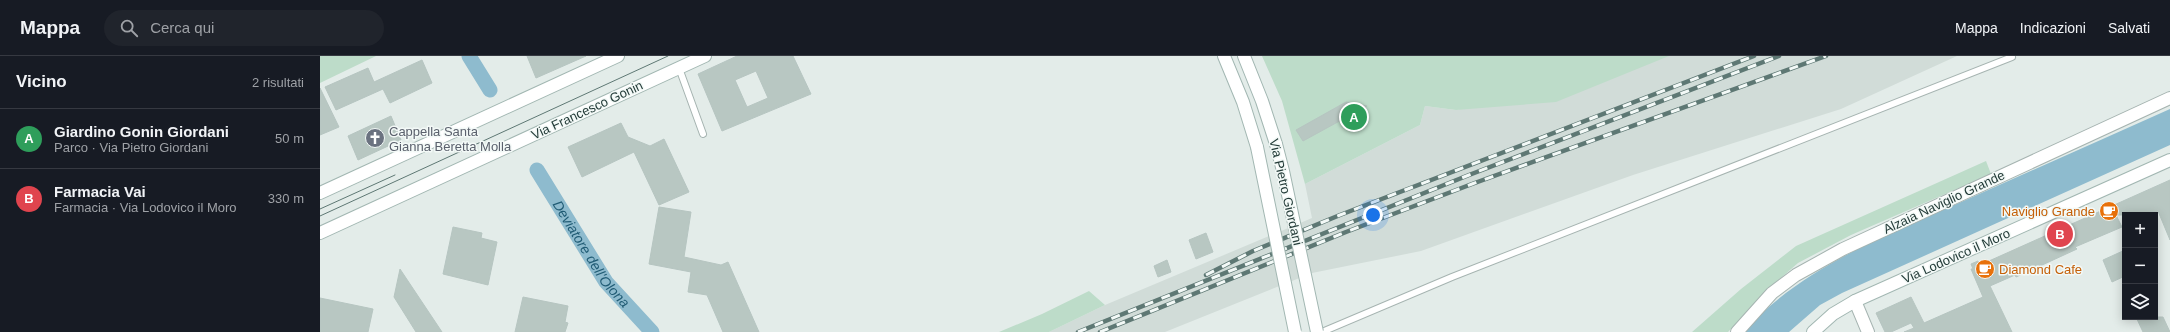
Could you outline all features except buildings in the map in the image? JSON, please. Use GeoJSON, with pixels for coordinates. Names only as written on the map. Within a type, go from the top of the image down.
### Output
{"type":"FeatureCollection","features":[{"type":"Feature","properties":{"kind":"street"},"geometry":{"type":"LineString","coordinates":[[320,193],[618,56]]}},
{"type":"Feature","properties":{"kind":"street","name":"Via Francesco Gonin"},"geometry":{"type":"LineString","coordinates":[[320,233],[705,56]]}},
{"type":"Feature","properties":{"kind":"street","name":"Via Pietro Giordani"},"geometry":{"type":"LineString","coordinates":[[1224,56],[1243,102],[1257,147],[1295,332]]}},
{"type":"Feature","properties":{"kind":"street","name":"Via Pietro Giordani"},"geometry":{"type":"LineString","coordinates":[[1244,56],[1262,101],[1276,144],[1317,332]]}},
{"type":"Feature","properties":{"kind":"street","name":"Alzaia Naviglio Grande"},"geometry":{"type":"LineString","coordinates":[[1737,332],[1772,293],[1796,275],[1843,249],[2170,98]]}},
{"type":"Feature","properties":{"kind":"street","name":"Via Lodovico il Moro"},"geometry":{"type":"LineString","coordinates":[[1813,332],[1833,314],[1855,301],[2170,160]]}},
{"type":"Feature","properties":{"kind":"street"},"geometry":{"type":"LineString","coordinates":[[1855,301],[1868,332]]}},
{"type":"Feature","properties":{"kind":"lane"},"geometry":{"type":"LineString","coordinates":[[1322,332],[1460,274],[2012,57]]}},
{"type":"Feature","properties":{"kind":"lane"},"geometry":{"type":"LineString","coordinates":[[679,68],[703,134]]}},
{"type":"Feature","properties":{"kind":"shaded area"},"geometry":{"type":"Polygon","coordinates":[[[1668,56],[1957,56],[1841,109],[1633,175],[1421,251],[1312,273],[1165,332],[1049,332],[1105,305],[1312,218],[1305,184],[1420,125],[1425,106],[1456,110],[1668,56]]]}},
{"type":"Feature","properties":{"kind":"green space"},"geometry":{"type":"Polygon","coordinates":[[[320,56],[376,56],[320,83],[320,56]]]}},
{"type":"Feature","properties":{"kind":"green space"},"geometry":{"type":"Polygon","coordinates":[[[1262,56],[1669,56],[1556,102],[1456,110],[1425,106],[1420,125],[1305,184],[1282,101],[1262,56]]]}},
{"type":"Feature","properties":{"kind":"green space"},"geometry":{"type":"Polygon","coordinates":[[[1986,161],[1991,174],[1851,235],[1798,263],[1767,290],[1728,332],[1692,332],[1741,289],[1796,246],[1986,161]]]}},
{"type":"Feature","properties":{"kind":"green space"},"geometry":{"type":"Polygon","coordinates":[[[1089,291],[1105,305],[1049,332],[999,332],[1042,314],[1089,291]]]}},
{"type":"Feature","properties":{"kind":"water"},"geometry":{"type":"Polygon","coordinates":[[[2170,109],[2170,145],[1842,293],[1820,305],[1789,332],[1743,332],[1792,288],[1848,254],[1908,225],[2170,109]]]}},
{"type":"Feature","properties":{"kind":"waterway","name":"Deviatore dell'Olona"},"geometry":{"type":"LineString","coordinates":[[469,56],[490,90]]}},
{"type":"Feature","properties":{"kind":"waterway","name":"Deviatore dell'Olona"},"geometry":{"type":"LineString","coordinates":[[537,170],[606,282],[652,332]]}},
{"type":"Feature","properties":{"kind":"tram line"},"geometry":{"type":"LineString","coordinates":[[320,216],[668,56]]}},
{"type":"Feature","properties":{"kind":"tram line"},"geometry":{"type":"LineString","coordinates":[[320,209],[395,175]]}},
{"type":"Feature","properties":{"kind":"railway"},"geometry":{"type":"LineString","coordinates":[[1206,275],[1253,251],[1340,215],[1754,56]]}},
{"type":"Feature","properties":{"kind":"railway"},"geometry":{"type":"LineString","coordinates":[[1078,332],[1469,175],[1779,56]]}},
{"type":"Feature","properties":{"kind":"railway"},"geometry":{"type":"LineString","coordinates":[[1100,332],[1346,232],[1472,184],[1826,56]]}},
{"type":"Feature","properties":{"kind":"place","name":"Giardino Gonin Giordani"},"geometry":{"type":"Point","coordinates":[1354,117]}},
{"type":"Feature","properties":{"kind":"place","name":"Cappella Santa Gianna Beretta Molla"},"geometry":{"type":"Point","coordinates":[375,138]}},
{"type":"Feature","properties":{"kind":"place","name":"Naviglio Grande"},"geometry":{"type":"Point","coordinates":[2109,211]}},
{"type":"Feature","properties":{"kind":"place","name":"Farmacia Vai"},"geometry":{"type":"Point","coordinates":[2060,234]}},
{"type":"Feature","properties":{"kind":"place","name":"Diamond Cafe"},"geometry":{"type":"Point","coordinates":[1985,269]}}]}
